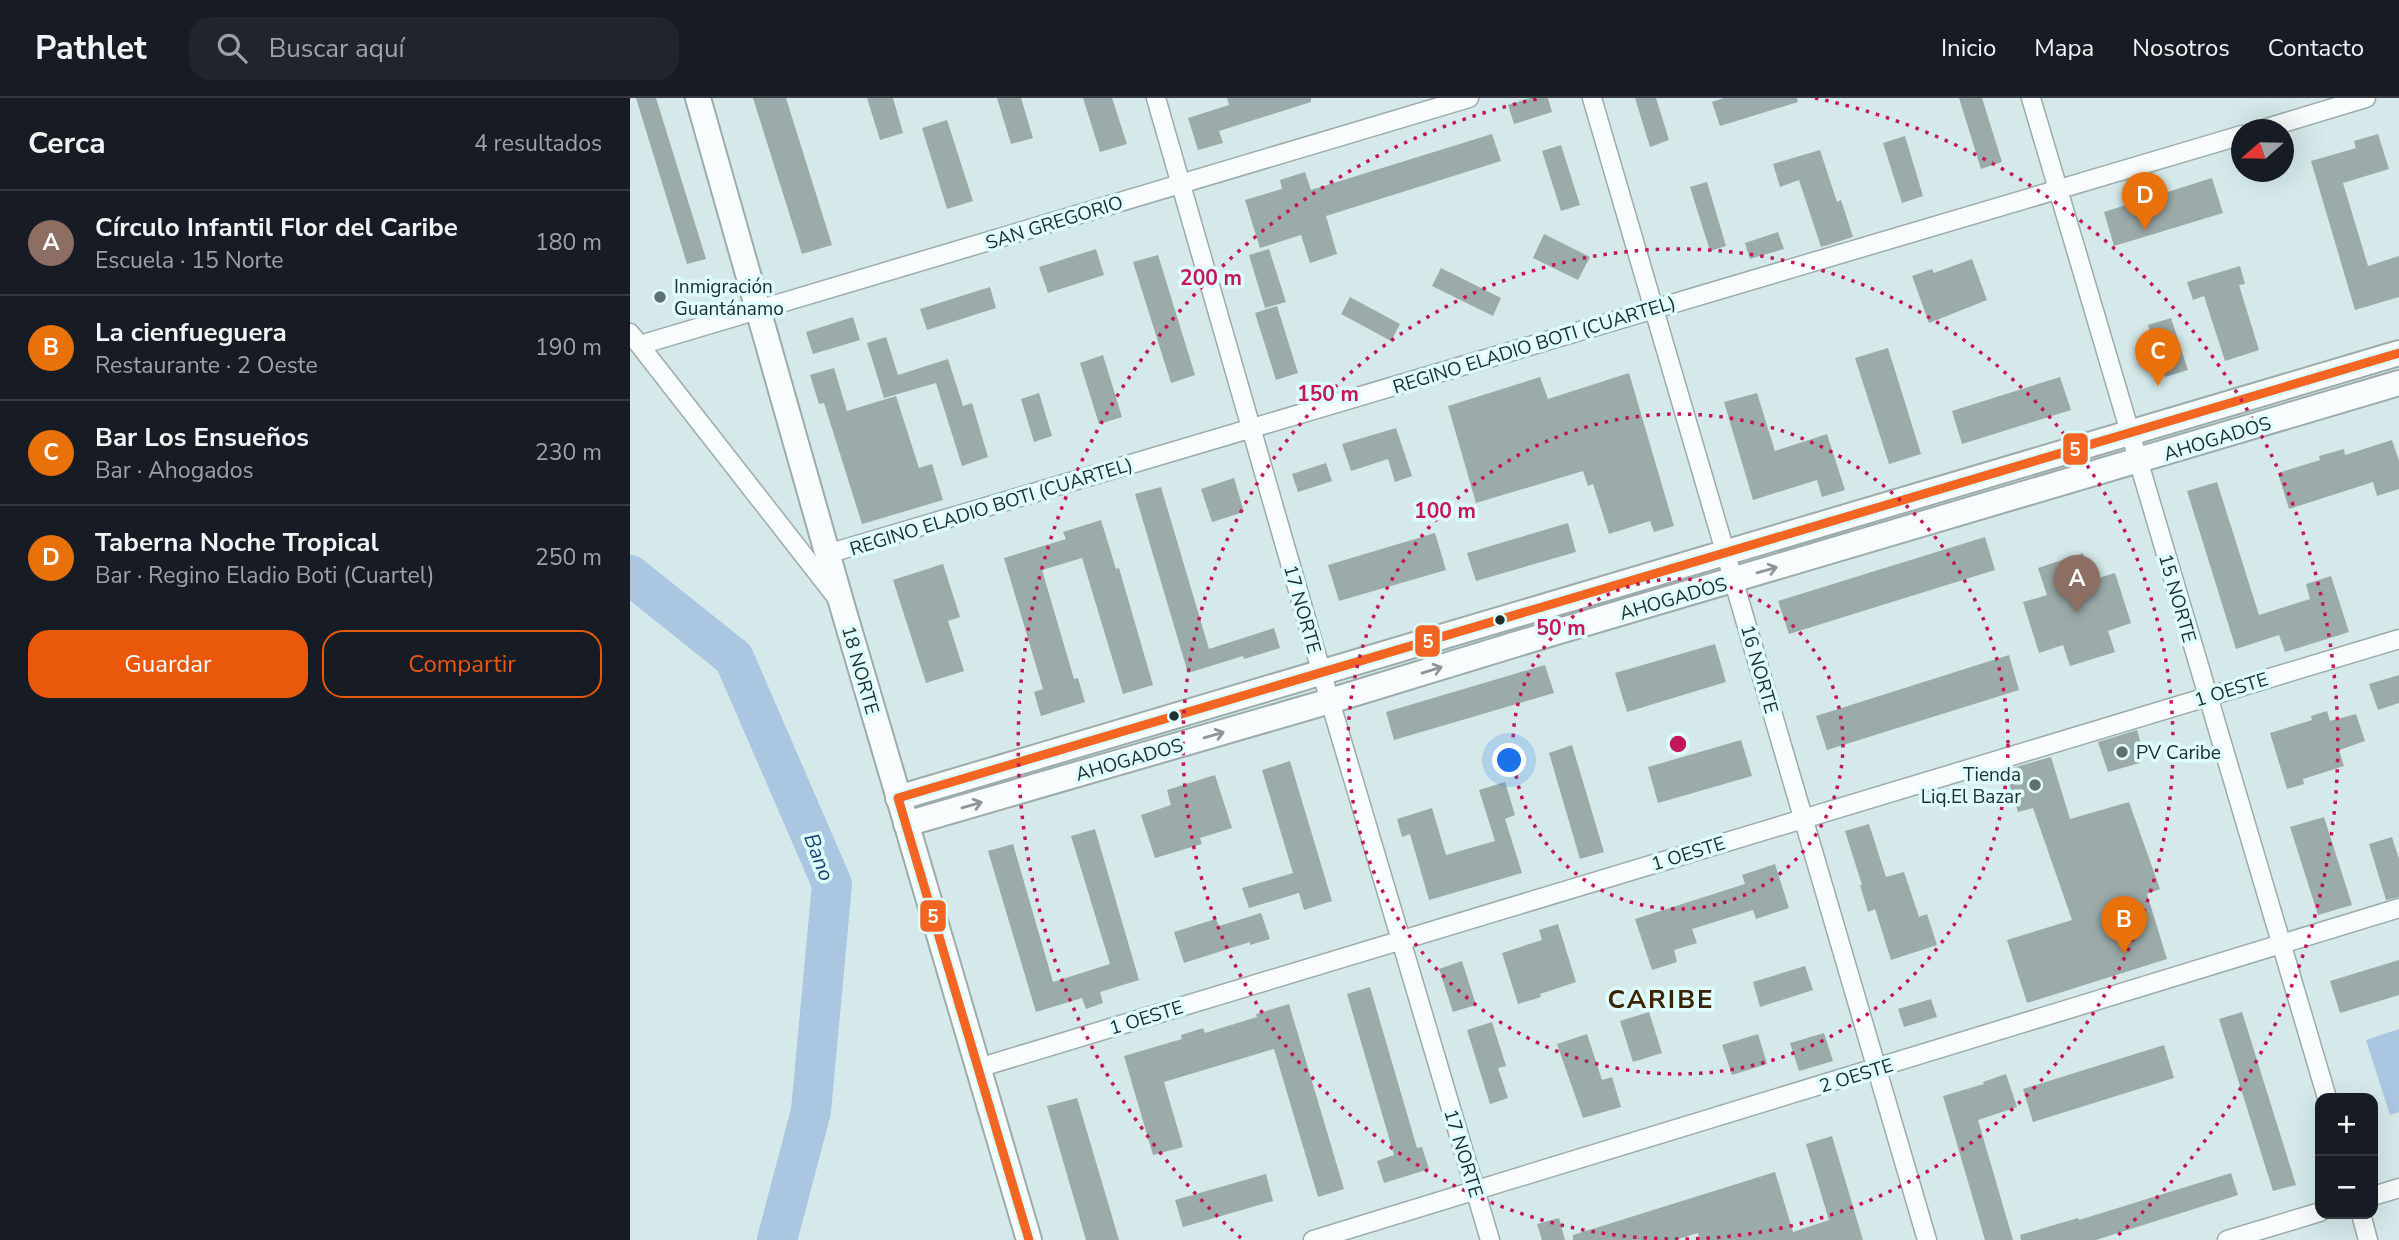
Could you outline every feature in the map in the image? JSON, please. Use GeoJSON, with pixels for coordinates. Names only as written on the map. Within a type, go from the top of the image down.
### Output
{"type":"FeatureCollection","features":[{"type":"Feature","properties":{"kind":"main road","name":"18 NORTE"},"geometry":{"type":"LineString","coordinates":[[698,98],[827,554],[1029,1240]]}},
{"type":"Feature","properties":{"kind":"main road","name":"AHOGADOS"},"geometry":{"type":"LineString","coordinates":[[898,798],[2399,354]]}},
{"type":"Feature","properties":{"kind":"main road","name":"AHOGADOS"},"geometry":{"type":"LineString","coordinates":[[906,824],[1331,701],[2399,383]]}},
{"type":"Feature","properties":{"kind":"street","name":"17 NORTE"},"geometry":{"type":"LineString","coordinates":[[1156,98],[1322,674],[1490,1240]]}},
{"type":"Feature","properties":{"kind":"street","name":"SAN GREGORIO"},"geometry":{"type":"LineString","coordinates":[[635,339],[758,310],[1469,98]]}},
{"type":"Feature","properties":{"kind":"street","name":"16 NORTE"},"geometry":{"type":"LineString","coordinates":[[1592,98],[1927,1240]]}},
{"type":"Feature","properties":{"kind":"street","name":"15 NORTE"},"geometry":{"type":"LineString","coordinates":[[2031,98],[2326,1093]]}},
{"type":"Feature","properties":{"kind":"street"},"geometry":{"type":"LineString","coordinates":[[2294,120],[2366,98]]}},
{"type":"Feature","properties":{"kind":"street","name":"REGINO ELADIO BOTI (CUARTEL)"},"geometry":{"type":"LineString","coordinates":[[827,554],[2231,138]]}},
{"type":"Feature","properties":{"kind":"street"},"geometry":{"type":"LineString","coordinates":[[635,339],[842,605]]}},
{"type":"Feature","properties":{"kind":"street","name":"1 OESTE"},"geometry":{"type":"LineString","coordinates":[[978,1068],[2399,639]]}},
{"type":"Feature","properties":{"kind":"street","name":"2 OESTE"},"geometry":{"type":"LineString","coordinates":[[1313,1240],[2399,908]]}},
{"type":"Feature","properties":{"kind":"street"},"geometry":{"type":"LineString","coordinates":[[2378,1194],[2399,1188]]}},
{"type":"Feature","properties":{"kind":"street"},"geometry":{"type":"LineString","coordinates":[[2227,1240],[2315,1214]]}},
{"type":"Feature","properties":{"kind":"street"},"geometry":{"type":"LineString","coordinates":[[2362,1219],[2368,1240]]}},
{"type":"Feature","properties":{"kind":"water"},"geometry":{"type":"Polygon","coordinates":[[[2399,1029],[2399,1112],[2390,1115],[2366,1040],[2399,1029]]]}},
{"type":"Feature","properties":{"kind":"building"},"geometry":{"type":"Polygon","coordinates":[[[636,98],[656,98],[706,259],[687,264],[636,98]]]}},
{"type":"Feature","properties":{"kind":"building"},"geometry":{"type":"Polygon","coordinates":[[[753,98],[786,98],[832,245],[802,254],[753,98]]]}},
{"type":"Feature","properties":{"kind":"building"},"geometry":{"type":"Polygon","coordinates":[[[867,98],[893,98],[903,133],[880,140],[867,98]]]}},
{"type":"Feature","properties":{"kind":"building"},"geometry":{"type":"Polygon","coordinates":[[[997,98],[1021,98],[1033,138],[1011,144],[997,98]]]}},
{"type":"Feature","properties":{"kind":"building"},"geometry":{"type":"Polygon","coordinates":[[[1083,98],[1112,98],[1127,144],[1100,152],[1083,98]]]}},
{"type":"Feature","properties":{"kind":"building"},"geometry":{"type":"Polygon","coordinates":[[[1227,98],[1311,98],[1311,102],[1219,131],[1223,143],[1198,150],[1188,118],[1229,105],[1227,98]]]}},
{"type":"Feature","properties":{"kind":"building"},"geometry":{"type":"Polygon","coordinates":[[[1530,98],[1548,98],[1552,112],[1514,124],[1508,105],[1530,98]]]}},
{"type":"Feature","properties":{"kind":"building"},"geometry":{"type":"Polygon","coordinates":[[[1635,98],[1656,98],[1669,140],[1650,147],[1635,98]]]}},
{"type":"Feature","properties":{"kind":"building"},"geometry":{"type":"Polygon","coordinates":[[[1724,98],[1797,98],[1798,102],[1720,126],[1712,102],[1724,98]]]}},
{"type":"Feature","properties":{"kind":"building"},"geometry":{"type":"Polygon","coordinates":[[[1959,98],[1982,98],[2002,162],[1981,169],[1959,98]]]}},
{"type":"Feature","properties":{"kind":"building"},"geometry":{"type":"Polygon","coordinates":[[[947,120],[973,201],[947,209],[922,128],[947,120]]]}},
{"type":"Feature","properties":{"kind":"building"},"geometry":{"type":"Polygon","coordinates":[[[1492,134],[1501,161],[1326,216],[1337,254],[1310,263],[1301,235],[1260,248],[1245,200],[1282,189],[1280,180],[1305,172],[1311,190],[1492,134]]]}},
{"type":"Feature","properties":{"kind":"building"},"geometry":{"type":"Polygon","coordinates":[[[2378,134],[2389,169],[2343,183],[2368,266],[2399,256],[2399,297],[2355,310],[2311,161],[2356,148],[2354,141],[2378,134]]]}},
{"type":"Feature","properties":{"kind":"building"},"geometry":{"type":"Polygon","coordinates":[[[1905,136],[1923,196],[1902,203],[1883,143],[1905,136]]]}},
{"type":"Feature","properties":{"kind":"building"},"geometry":{"type":"Polygon","coordinates":[[[1561,145],[1580,205],[1561,211],[1542,151],[1561,145]]]}},
{"type":"Feature","properties":{"kind":"building"},"geometry":{"type":"Polygon","coordinates":[[[1820,150],[1837,202],[1841,200],[1853,237],[1821,247],[1799,180],[1780,187],[1773,164],[1820,150]]]}},
{"type":"Feature","properties":{"kind":"building"},"geometry":{"type":"Polygon","coordinates":[[[2212,178],[2223,213],[2114,246],[2104,212],[2212,178]]]}},
{"type":"Feature","properties":{"kind":"building"},"geometry":{"type":"Polygon","coordinates":[[[1707,182],[1726,246],[1710,251],[1690,187],[1707,182]]]}},
{"type":"Feature","properties":{"kind":"building"},"geometry":{"type":"Polygon","coordinates":[[[1778,232],[1784,249],[1750,259],[1745,243],[1778,232]]]}},
{"type":"Feature","properties":{"kind":"building"},"geometry":{"type":"Polygon","coordinates":[[[1544,234],[1590,257],[1578,280],[1533,258],[1544,234]]]}},
{"type":"Feature","properties":{"kind":"building"},"geometry":{"type":"Polygon","coordinates":[[[1096,249],[1104,275],[1048,293],[1039,267],[1096,249]]]}},
{"type":"Feature","properties":{"kind":"building"},"geometry":{"type":"Polygon","coordinates":[[[1269,249],[1286,302],[1265,308],[1249,255],[1269,249]]]}},
{"type":"Feature","properties":{"kind":"building"},"geometry":{"type":"Polygon","coordinates":[[[1158,255],[1195,375],[1171,383],[1133,262],[1158,255]]]}},
{"type":"Feature","properties":{"kind":"building"},"geometry":{"type":"Polygon","coordinates":[[[1972,259],[1987,300],[1929,323],[1912,276],[1932,269],[1934,273],[1972,259]]]}},
{"type":"Feature","properties":{"kind":"building"},"geometry":{"type":"Polygon","coordinates":[[[2240,266],[2245,284],[2239,285],[2259,350],[2225,361],[2204,296],[2193,300],[2187,282],[2240,266]]]}},
{"type":"Feature","properties":{"kind":"building"},"geometry":{"type":"Polygon","coordinates":[[[1441,268],[1501,298],[1493,316],[1432,286],[1441,268]]]}},
{"type":"Feature","properties":{"kind":"building"},"geometry":{"type":"Polygon","coordinates":[[[990,287],[996,308],[927,330],[920,309],[990,287]]]}},
{"type":"Feature","properties":{"kind":"building"},"geometry":{"type":"Polygon","coordinates":[[[1350,297],[1400,324],[1391,341],[1341,314],[1350,297]]]}},
{"type":"Feature","properties":{"kind":"building"},"geometry":{"type":"Polygon","coordinates":[[[1277,306],[1298,373],[1276,380],[1255,313],[1277,306]]]}},
{"type":"Feature","properties":{"kind":"building"},"geometry":{"type":"Polygon","coordinates":[[[853,317],[860,340],[813,354],[806,332],[853,317]]]}},
{"type":"Feature","properties":{"kind":"building"},"geometry":{"type":"Polygon","coordinates":[[[2171,318],[2188,370],[2165,377],[2148,325],[2171,318]]]}},
{"type":"Feature","properties":{"kind":"building"},"geometry":{"type":"Polygon","coordinates":[[[886,337],[898,375],[948,359],[963,406],[972,403],[988,457],[962,466],[936,383],[884,398],[867,343],[886,337]]]}},
{"type":"Feature","properties":{"kind":"building"},"geometry":{"type":"Polygon","coordinates":[[[1888,348],[1921,454],[1889,464],[1855,358],[1888,348]]]}},
{"type":"Feature","properties":{"kind":"building"},"geometry":{"type":"Polygon","coordinates":[[[1103,355],[1122,417],[1099,424],[1080,363],[1103,355]]]}},
{"type":"Feature","properties":{"kind":"building"},"geometry":{"type":"Polygon","coordinates":[[[834,368],[847,411],[896,396],[919,468],[932,464],[943,500],[862,524],[824,403],[819,404],[810,375],[834,368]]]}},
{"type":"Feature","properties":{"kind":"building"},"geometry":{"type":"Polygon","coordinates":[[[1629,373],[1674,526],[1654,532],[1650,521],[1609,534],[1593,484],[1588,486],[1583,471],[1476,503],[1448,406],[1540,377],[1548,399],[1629,373]]]}},
{"type":"Feature","properties":{"kind":"building"},"geometry":{"type":"Polygon","coordinates":[[[2060,377],[2071,410],[1962,444],[1952,411],[2060,377]]]}},
{"type":"Feature","properties":{"kind":"building"},"geometry":{"type":"Polygon","coordinates":[[[1039,393],[1052,436],[1034,442],[1021,399],[1039,393]]]}},
{"type":"Feature","properties":{"kind":"building"},"geometry":{"type":"Polygon","coordinates":[[[1757,393],[1775,451],[1827,434],[1845,490],[1822,497],[1817,480],[1753,500],[1724,402],[1757,393]]]}},
{"type":"Feature","properties":{"kind":"building"},"geometry":{"type":"Polygon","coordinates":[[[1396,428],[1412,476],[1395,482],[1388,459],[1351,471],[1342,444],[1396,428]]]}},
{"type":"Feature","properties":{"kind":"building"},"geometry":{"type":"Polygon","coordinates":[[[2392,440],[2399,461],[2399,489],[2377,496],[2373,482],[2289,509],[2278,473],[2320,460],[2319,456],[2344,449],[2345,455],[2392,440]]]}},
{"type":"Feature","properties":{"kind":"building"},"geometry":{"type":"Polygon","coordinates":[[[1326,463],[1332,481],[1298,492],[1292,474],[1326,463]]]}},
{"type":"Feature","properties":{"kind":"building"},"geometry":{"type":"Polygon","coordinates":[[[1234,478],[1244,512],[1212,522],[1201,489],[1234,478]]]}},
{"type":"Feature","properties":{"kind":"building"},"geometry":{"type":"Polygon","coordinates":[[[2217,482],[2259,615],[2310,599],[2306,584],[2331,576],[2349,632],[2285,652],[2279,635],[2236,649],[2187,491],[2217,482]]]}},
{"type":"Feature","properties":{"kind":"building"},"geometry":{"type":"Polygon","coordinates":[[[1161,487],[1209,649],[1274,628],[1280,648],[1188,673],[1135,494],[1161,487]]]}},
{"type":"Feature","properties":{"kind":"building"},"geometry":{"type":"Polygon","coordinates":[[[1101,520],[1116,569],[1119,568],[1153,685],[1123,694],[1082,558],[1042,570],[1074,679],[1078,678],[1085,702],[1041,716],[1034,692],[1043,689],[1004,558],[1066,539],[1063,532],[1101,520]]]}},
{"type":"Feature","properties":{"kind":"building"},"geometry":{"type":"Polygon","coordinates":[[[1568,523],[1576,552],[1476,581],[1467,553],[1568,523]]]}},
{"type":"Feature","properties":{"kind":"building"},"geometry":{"type":"Polygon","coordinates":[[[1435,533],[1446,570],[1339,601],[1328,565],[1435,533]]]}},
{"type":"Feature","properties":{"kind":"building"},"geometry":{"type":"Polygon","coordinates":[[[1985,537],[1995,570],[1789,634],[1778,601],[1985,537]]]}},
{"type":"Feature","properties":{"kind":"building"},"geometry":{"type":"Polygon","coordinates":[[[2083,553],[2092,580],[2115,573],[2131,623],[2108,631],[2115,652],[2070,666],[2063,645],[2039,653],[2023,602],[2047,595],[2038,568],[2083,553]]]}},
{"type":"Feature","properties":{"kind":"building"},"geometry":{"type":"Polygon","coordinates":[[[943,564],[960,617],[948,621],[964,671],[926,683],[893,580],[943,564]]]}},
{"type":"Feature","properties":{"kind":"building"},"geometry":{"type":"Polygon","coordinates":[[[1715,644],[1726,682],[1627,712],[1615,673],[1715,644]]]}},
{"type":"Feature","properties":{"kind":"building"},"geometry":{"type":"Polygon","coordinates":[[[2009,655],[2019,690],[1827,750],[1816,716],[2009,655]]]}},
{"type":"Feature","properties":{"kind":"building"},"geometry":{"type":"Polygon","coordinates":[[[1545,665],[1554,693],[1394,740],[1386,712],[1545,665]]]}},
{"type":"Feature","properties":{"kind":"building"},"geometry":{"type":"Polygon","coordinates":[[[2399,675],[2399,703],[2378,710],[2369,684],[2399,675]]]}},
{"type":"Feature","properties":{"kind":"building"},"geometry":{"type":"Polygon","coordinates":[[[2327,711],[2330,721],[2356,714],[2365,741],[2339,750],[2344,766],[2303,779],[2304,784],[2287,789],[2270,733],[2312,720],[2311,716],[2327,711]]]}},
{"type":"Feature","properties":{"kind":"building"},"geometry":{"type":"Polygon","coordinates":[[[2137,730],[2144,754],[2140,763],[2108,772],[2098,742],[2137,730]]]}},
{"type":"Feature","properties":{"kind":"building"},"geometry":{"type":"Polygon","coordinates":[[[1741,740],[1752,776],[1658,803],[1648,767],[1741,740]]]}},
{"type":"Feature","properties":{"kind":"building"},"geometry":{"type":"Polygon","coordinates":[[[1572,745],[1604,852],[1580,859],[1549,753],[1572,745]]]}},
{"type":"Feature","properties":{"kind":"building"},"geometry":{"type":"Polygon","coordinates":[[[2051,757],[2070,819],[2129,802],[2160,889],[2147,894],[2167,959],[2027,1003],[2007,940],[2072,920],[2033,808],[2018,812],[2005,770],[2051,757]]]}},
{"type":"Feature","properties":{"kind":"building"},"geometry":{"type":"Polygon","coordinates":[[[1290,761],[1332,901],[1304,910],[1299,893],[1249,908],[1242,888],[1293,873],[1262,770],[1290,761]]]}},
{"type":"Feature","properties":{"kind":"building"},"geometry":{"type":"Polygon","coordinates":[[[1215,775],[1232,828],[1200,838],[1202,844],[1155,858],[1141,815],[1171,805],[1167,790],[1215,775]]]}},
{"type":"Feature","properties":{"kind":"building"},"geometry":{"type":"Polygon","coordinates":[[[1505,782],[1515,815],[1505,819],[1522,873],[1429,900],[1410,834],[1402,837],[1397,819],[1432,808],[1446,855],[1495,841],[1479,790],[1505,782]]]}},
{"type":"Feature","properties":{"kind":"building"},"geometry":{"type":"Polygon","coordinates":[[[2324,817],[2352,905],[2318,915],[2290,827],[2324,817]]]}},
{"type":"Feature","properties":{"kind":"building"},"geometry":{"type":"Polygon","coordinates":[[[1869,824],[1886,877],[1904,872],[1919,917],[1927,914],[1937,945],[1891,960],[1875,909],[1868,912],[1845,831],[1869,824]]]}},
{"type":"Feature","properties":{"kind":"building"},"geometry":{"type":"Polygon","coordinates":[[[1095,829],[1139,980],[1100,992],[1103,1003],[1086,1009],[1082,998],[1036,1012],[988,851],[1013,844],[1053,982],[1110,964],[1071,836],[1095,829]]]}},
{"type":"Feature","properties":{"kind":"building"},"geometry":{"type":"Polygon","coordinates":[[[2392,837],[2399,859],[2399,897],[2386,900],[2369,844],[2392,837]]]}},
{"type":"Feature","properties":{"kind":"building"},"geometry":{"type":"Polygon","coordinates":[[[1775,864],[1789,908],[1756,919],[1753,910],[1692,929],[1697,943],[1674,950],[1677,962],[1652,970],[1635,919],[1745,884],[1742,875],[1775,864]]]}},
{"type":"Feature","properties":{"kind":"building"},"geometry":{"type":"Polygon","coordinates":[[[1261,913],[1270,939],[1250,945],[1250,942],[1184,963],[1174,932],[1216,919],[1219,926],[1261,913]]]}},
{"type":"Feature","properties":{"kind":"building"},"geometry":{"type":"Polygon","coordinates":[[[1558,924],[1576,982],[1518,1004],[1502,953],[1542,940],[1539,930],[1558,924]]]}},
{"type":"Feature","properties":{"kind":"building"},"geometry":{"type":"Polygon","coordinates":[[[2399,960],[2399,995],[2340,1013],[2330,981],[2399,960]]]}},
{"type":"Feature","properties":{"kind":"building"},"geometry":{"type":"Polygon","coordinates":[[[1462,961],[1476,1005],[1453,1012],[1439,969],[1462,961]]]}},
{"type":"Feature","properties":{"kind":"building"},"geometry":{"type":"Polygon","coordinates":[[[1805,966],[1813,990],[1760,1007],[1753,982],[1805,966]]]}},
{"type":"Feature","properties":{"kind":"building"},"geometry":{"type":"Polygon","coordinates":[[[1370,987],[1417,1148],[1422,1147],[1429,1169],[1384,1183],[1377,1161],[1394,1155],[1347,994],[1370,987]]]}},
{"type":"Feature","properties":{"kind":"building"},"geometry":{"type":"Polygon","coordinates":[[[1931,999],[1937,1017],[1904,1027],[1898,1009],[1931,999]]]}},
{"type":"Feature","properties":{"kind":"building"},"geometry":{"type":"Polygon","coordinates":[[[1289,1004],[1344,1189],[1318,1197],[1274,1049],[1164,1082],[1183,1147],[1153,1155],[1124,1056],[1182,1039],[1181,1035],[1203,1028],[1205,1033],[1289,1004]]]}},
{"type":"Feature","properties":{"kind":"building"},"geometry":{"type":"Polygon","coordinates":[[[1649,1012],[1662,1053],[1633,1062],[1620,1021],[1649,1012]]]}},
{"type":"Feature","properties":{"kind":"building"},"geometry":{"type":"Polygon","coordinates":[[[2242,1012],[2296,1185],[2273,1191],[2219,1019],[2242,1012]]]}},
{"type":"Feature","properties":{"kind":"building"},"geometry":{"type":"Polygon","coordinates":[[[1492,1022],[1506,1066],[1498,1068],[1508,1098],[1490,1104],[1467,1030],[1492,1022]]]}},
{"type":"Feature","properties":{"kind":"building"},"geometry":{"type":"Polygon","coordinates":[[[1824,1033],[1833,1061],[1799,1071],[1790,1043],[1824,1033]]]}},
{"type":"Feature","properties":{"kind":"building"},"geometry":{"type":"Polygon","coordinates":[[[1587,1034],[1602,1080],[1612,1077],[1621,1107],[1583,1118],[1557,1044],[1587,1034]]]}},
{"type":"Feature","properties":{"kind":"building"},"geometry":{"type":"Polygon","coordinates":[[[1758,1034],[1767,1064],[1732,1075],[1722,1045],[1758,1034]]]}},
{"type":"Feature","properties":{"kind":"building"},"geometry":{"type":"Polygon","coordinates":[[[2164,1045],[2174,1078],[2033,1122],[2023,1089],[2164,1045]]]}},
{"type":"Feature","properties":{"kind":"building"},"geometry":{"type":"Polygon","coordinates":[[[2006,1074],[2017,1107],[1978,1120],[2013,1240],[1985,1240],[1943,1096],[1984,1084],[1983,1082],[2006,1074]]]}},
{"type":"Feature","properties":{"kind":"building"},"geometry":{"type":"Polygon","coordinates":[[[1077,1098],[1119,1240],[1086,1240],[1047,1106],[1077,1098]]]}},
{"type":"Feature","properties":{"kind":"building"},"geometry":{"type":"Polygon","coordinates":[[[1832,1136],[1863,1240],[1699,1240],[1698,1233],[1675,1240],[1573,1240],[1573,1235],[1775,1172],[1793,1232],[1829,1220],[1806,1144],[1832,1136]]]}},
{"type":"Feature","properties":{"kind":"building"},"geometry":{"type":"Polygon","coordinates":[[[2231,1173],[2238,1195],[2096,1240],[2021,1240],[2020,1235],[2078,1218],[2079,1220],[2231,1173]]]}},
{"type":"Feature","properties":{"kind":"building"},"geometry":{"type":"Polygon","coordinates":[[[1266,1174],[1273,1201],[1183,1227],[1175,1200],[1266,1174]]]}},
{"type":"Feature","properties":{"kind":"building"},"geometry":{"type":"Polygon","coordinates":[[[1559,1218],[1565,1240],[1542,1240],[1537,1224],[1559,1218]]]}},
{"type":"Feature","properties":{"kind":"waterway","name":"Bano"},"geometry":{"type":"LineString","coordinates":[[630,575],[734,658],[832,884],[811,1111],[777,1240]]}},
{"type":"Feature","properties":{"kind":"transit line","name":"5"},"geometry":{"type":"LineString","coordinates":[[1029,1240],[898,798],[2399,353]]}},
{"type":"Feature","properties":{"kind":"place","name":"Taberna Noche Tropical"},"geometry":{"type":"Point","coordinates":[2145,230]}},
{"type":"Feature","properties":{"kind":"place","name":"Inmigración Guantánamo"},"geometry":{"type":"Point","coordinates":[660,297]}},
{"type":"Feature","properties":{"kind":"place","name":"Bar Los Ensueños"},"geometry":{"type":"Point","coordinates":[2158,386]}},
{"type":"Feature","properties":{"kind":"place","name":"Círculo Infantil Flor del Caribe"},"geometry":{"type":"Point","coordinates":[2077,613]}},
{"type":"Feature","properties":{"kind":"place","name":"PV Caribe"},"geometry":{"type":"Point","coordinates":[2122,752]}},
{"type":"Feature","properties":{"kind":"place","name":"Tienda Liq.El Bazar"},"geometry":{"type":"Point","coordinates":[2035,785]}},
{"type":"Feature","properties":{"kind":"place","name":"La cienfueguera"},"geometry":{"type":"Point","coordinates":[2124,954]}},
{"type":"Feature","properties":{"kind":"district","name":"CARIBE"},"geometry":{"type":"Point","coordinates":[1661,999]}}]}
